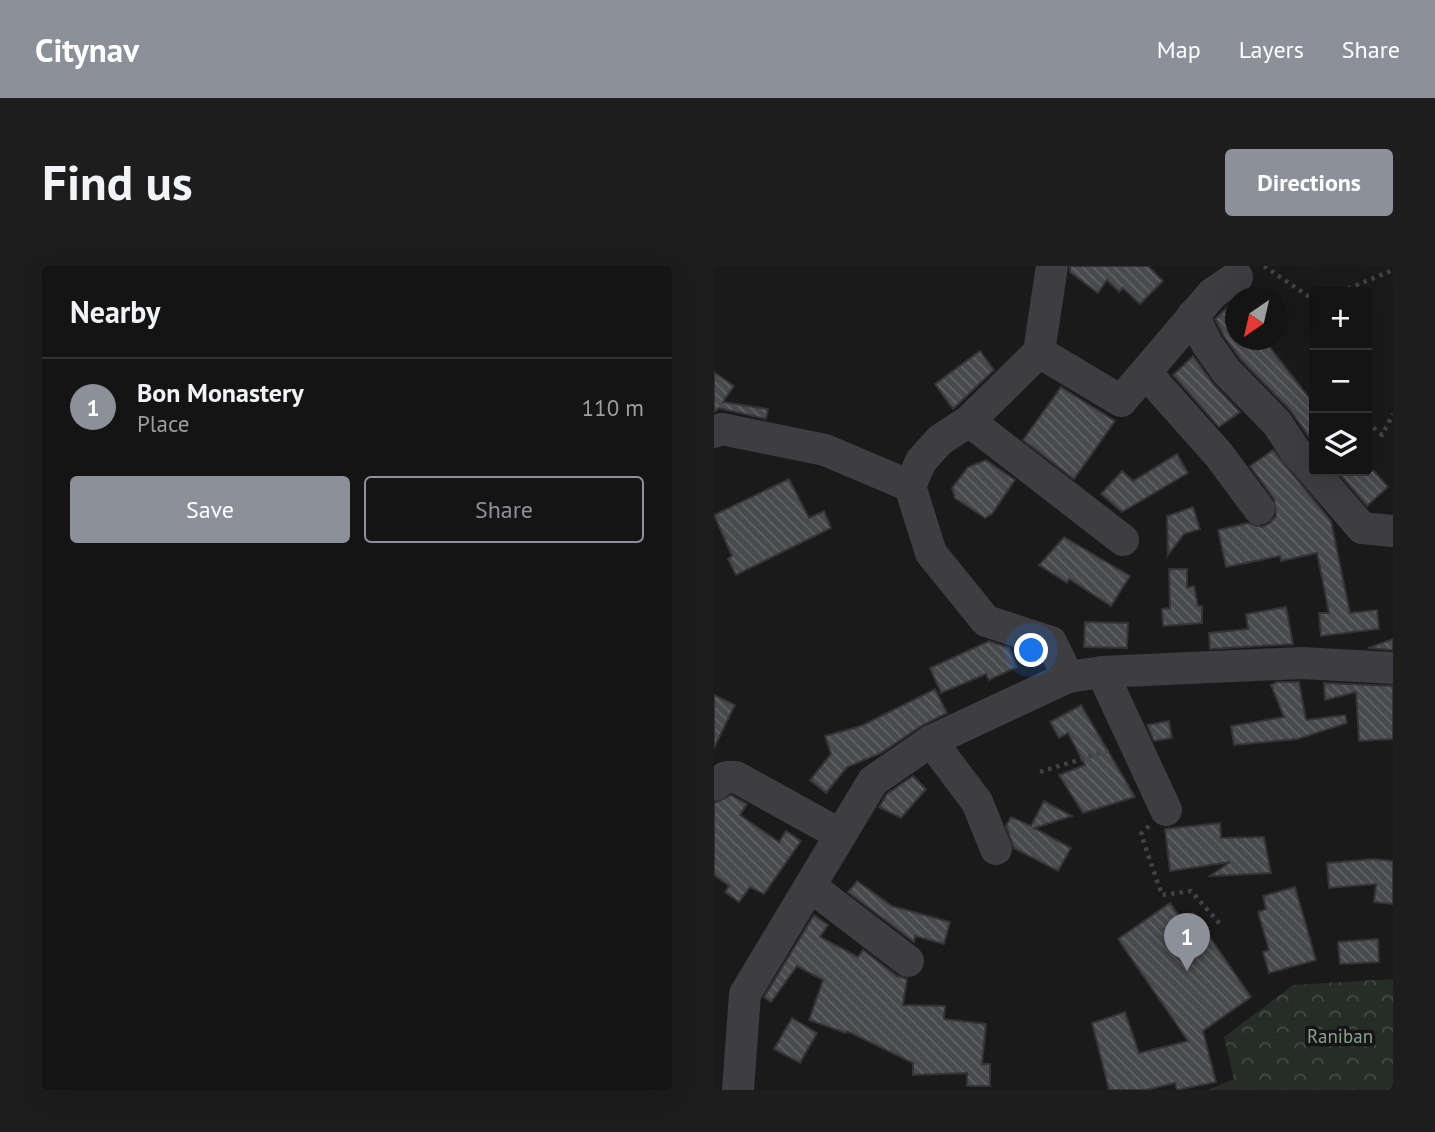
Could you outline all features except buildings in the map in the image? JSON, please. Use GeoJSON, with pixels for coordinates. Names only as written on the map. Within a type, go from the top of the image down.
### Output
{"type":"FeatureCollection","features":[{"type":"Feature","properties":{"kind":"street"},"geometry":{"type":"LineString","coordinates":[[1052,266],[1039,352],[969,421],[940,440],[921,461],[910,486],[931,553],[986,621],[1051,642],[1068,677]]}},
{"type":"Feature","properties":{"kind":"street"},"geometry":{"type":"LineString","coordinates":[[1039,352],[1121,401],[1213,293],[1250,271]]}},
{"type":"Feature","properties":{"kind":"street"},"geometry":{"type":"LineString","coordinates":[[1193,315],[1207,344],[1227,372],[1277,423],[1294,449],[1362,528],[1393,531]]}},
{"type":"Feature","properties":{"kind":"street"},"geometry":{"type":"LineString","coordinates":[[1146,373],[1194,425],[1259,509]]}},
{"type":"Feature","properties":{"kind":"street"},"geometry":{"type":"LineString","coordinates":[[969,421],[1123,540]]}},
{"type":"Feature","properties":{"kind":"street"},"geometry":{"type":"LineString","coordinates":[[717,426],[825,450],[910,486]]}},
{"type":"Feature","properties":{"kind":"street"},"geometry":{"type":"LineString","coordinates":[[738,1090],[745,994],[873,781],[931,741],[1068,677],[1102,672],[1302,663],[1393,668]]}},
{"type":"Feature","properties":{"kind":"street"},"geometry":{"type":"LineString","coordinates":[[1102,672],[1166,810]]}},
{"type":"Feature","properties":{"kind":"street"},"geometry":{"type":"LineString","coordinates":[[931,741],[977,802],[996,849]]}},
{"type":"Feature","properties":{"kind":"street"},"geometry":{"type":"LineString","coordinates":[[714,785],[726,777],[736,777],[839,834]]}},
{"type":"Feature","properties":{"kind":"street"},"geometry":{"type":"LineString","coordinates":[[810,886],[908,961]]}},
{"type":"Feature","properties":{"kind":"path"},"geometry":{"type":"LineString","coordinates":[[1352,287],[1393,270]]}},
{"type":"Feature","properties":{"kind":"path"},"geometry":{"type":"LineString","coordinates":[[1250,271],[1309,298]]}},
{"type":"Feature","properties":{"kind":"path"},"geometry":{"type":"LineString","coordinates":[[1372,426],[1382,435],[1393,414]]}},
{"type":"Feature","properties":{"kind":"path"},"geometry":{"type":"LineString","coordinates":[[1040,772],[1098,756],[1126,742],[1144,759]]}},
{"type":"Feature","properties":{"kind":"path"},"geometry":{"type":"LineString","coordinates":[[1166,810],[1141,834],[1162,895],[1191,891],[1220,925]]}},
{"type":"Feature","properties":{"kind":"green space","name":"Raniban"},"geometry":{"type":"Polygon","coordinates":[[[1393,979],[1393,1090],[1208,1090],[1234,1079],[1224,1037],[1293,985],[1393,979]]]}},
{"type":"Feature","properties":{"kind":"place","name":"Bon Monastery"},"geometry":{"type":"Point","coordinates":[1187,971]}}]}
